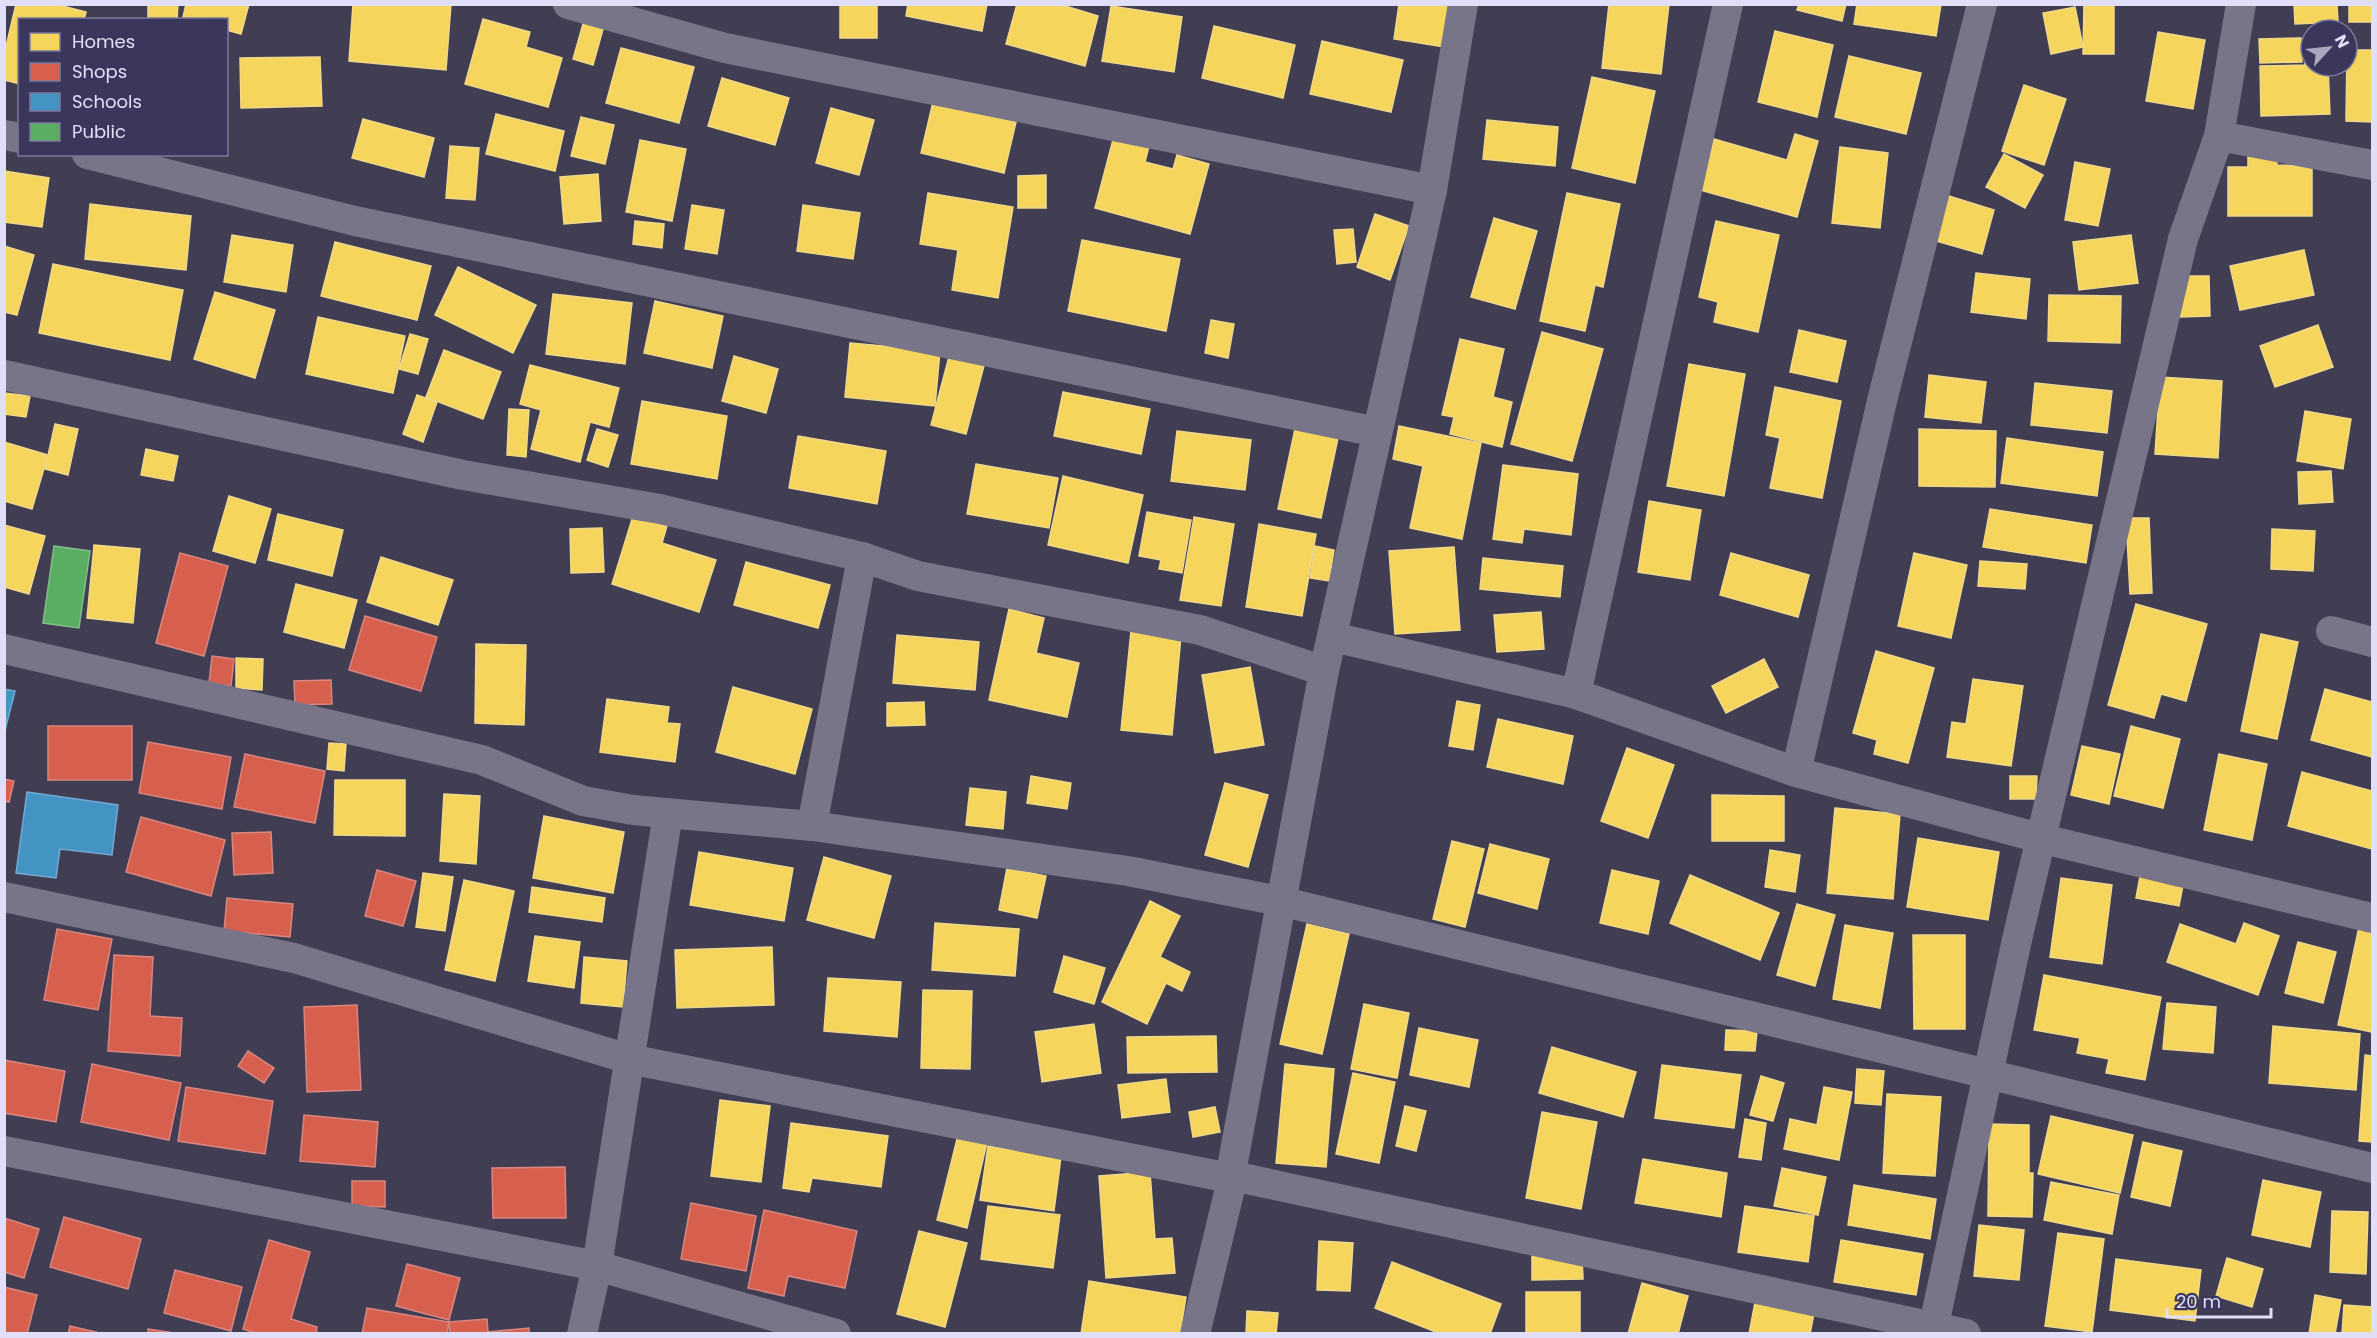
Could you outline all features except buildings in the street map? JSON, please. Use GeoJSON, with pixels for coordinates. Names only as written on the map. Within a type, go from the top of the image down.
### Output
{"type":"FeatureCollection","features":[{"type":"Feature","properties":{"kind":"street"},"geometry":{"type":"LineString","coordinates":[[567,4],[726,48],[1432,190]]}},
{"type":"Feature","properties":{"kind":"street"},"geometry":{"type":"LineString","coordinates":[[1195,1334],[1232,1177],[1280,901],[1324,671],[1432,190],[1463,4]]}},
{"type":"Feature","properties":{"kind":"street"},"geometry":{"type":"LineString","coordinates":[[1576,694],[1728,4]]}},
{"type":"Feature","properties":{"kind":"street"},"geometry":{"type":"LineString","coordinates":[[1796,772],[1882,401],[1982,4]]}},
{"type":"Feature","properties":{"kind":"street"},"geometry":{"type":"LineString","coordinates":[[1933,1330],[2018,935],[2043,839],[2183,239],[2219,136],[2241,4]]}},
{"type":"Feature","properties":{"kind":"street"},"geometry":{"type":"LineString","coordinates":[[2219,136],[2373,165]]}},
{"type":"Feature","properties":{"kind":"street"},"geometry":{"type":"LineString","coordinates":[[95,156],[355,221],[1377,432]]}},
{"type":"Feature","properties":{"kind":"street"},"geometry":{"type":"LineString","coordinates":[[4,375],[463,475],[660,509],[862,557],[918,576],[1200,630],[1324,671]]}},
{"type":"Feature","properties":{"kind":"street"},"geometry":{"type":"LineString","coordinates":[[812,826],[862,557]]}},
{"type":"Feature","properties":{"kind":"street"},"geometry":{"type":"LineString","coordinates":[[2331,631],[2373,642]]}},
{"type":"Feature","properties":{"kind":"street"},"geometry":{"type":"LineString","coordinates":[[1333,636],[1576,694],[1796,772],[2043,839],[2373,918]]}},
{"type":"Feature","properties":{"kind":"street"},"geometry":{"type":"LineString","coordinates":[[4,649],[482,760],[583,801],[668,813],[812,826],[1128,871],[1280,901],[2373,1168]]}},
{"type":"Feature","properties":{"kind":"street"},"geometry":{"type":"LineString","coordinates":[[582,1334],[597,1266],[668,813]]}},
{"type":"Feature","properties":{"kind":"street"},"geometry":{"type":"LineString","coordinates":[[4,897],[294,958],[629,1059],[1232,1177],[1933,1330],[1966,1334]]}},
{"type":"Feature","properties":{"kind":"street"},"geometry":{"type":"LineString","coordinates":[[4,1151],[597,1266],[836,1334]]}}]}
